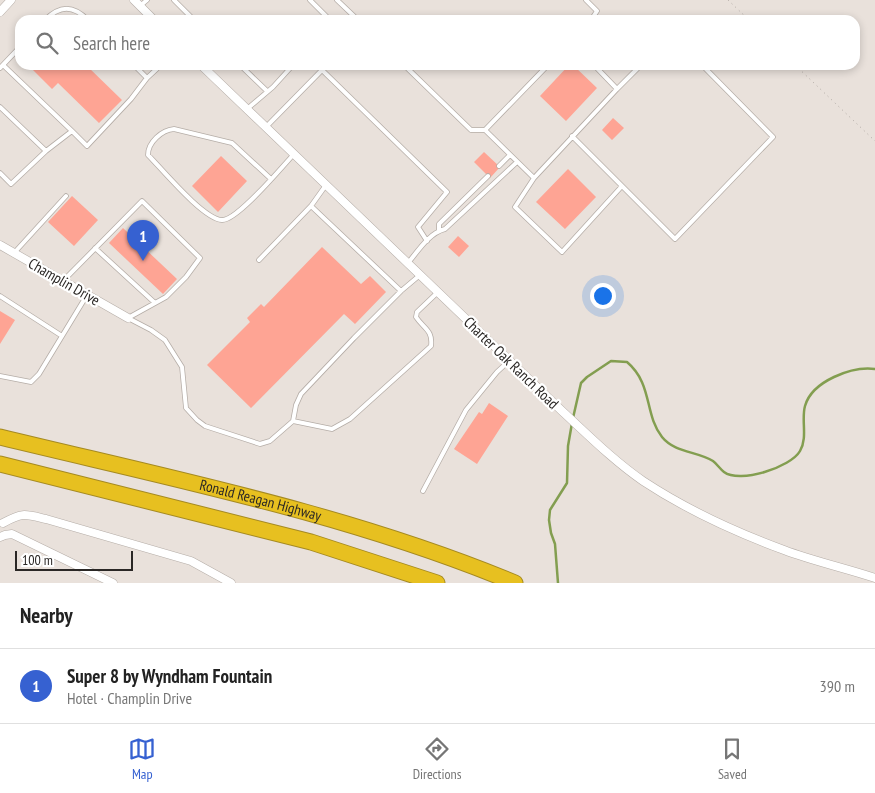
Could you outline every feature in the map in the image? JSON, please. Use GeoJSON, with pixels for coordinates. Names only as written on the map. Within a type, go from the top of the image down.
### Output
{"type":"FeatureCollection","features":[{"type":"Feature","properties":{"kind":"highway"},"geometry":{"type":"LineString","coordinates":[[0,428],[58,450]]}},
{"type":"Feature","properties":{"kind":"highway","name":"Ronald Reagan Highway"},"geometry":{"type":"LineString","coordinates":[[0,437],[294,508],[424,548],[515,583]]}},
{"type":"Feature","properties":{"kind":"highway","name":"Ronald Reagan Highway"},"geometry":{"type":"LineString","coordinates":[[0,464],[311,542],[437,583]]}},
{"type":"Feature","properties":{"kind":"highway"},"geometry":{"type":"LineString","coordinates":[[0,470],[117,492]]}},
{"type":"Feature","properties":{"kind":"street"},"geometry":{"type":"LineString","coordinates":[[0,12],[11,0]]}},
{"type":"Feature","properties":{"kind":"street"},"geometry":{"type":"LineString","coordinates":[[134,0],[149,15]]}},
{"type":"Feature","properties":{"kind":"street","name":"Charter Oak Ranch Road"},"geometry":{"type":"LineString","coordinates":[[206,70],[562,411],[642,480],[704,516],[740,533],[785,551],[875,578]]}},
{"type":"Feature","properties":{"kind":"street","name":"Champlin Drive"},"geometry":{"type":"LineString","coordinates":[[0,245],[128,318]]}},
{"type":"Feature","properties":{"kind":"street"},"geometry":{"type":"LineString","coordinates":[[1,522],[25,514],[191,561],[231,583]]}},
{"type":"Feature","properties":{"kind":"street"},"geometry":{"type":"LineString","coordinates":[[3,536],[12,534],[114,583]]}},
{"type":"Feature","properties":{"kind":"lane"},"geometry":{"type":"LineString","coordinates":[[140,6],[147,0]]}},
{"type":"Feature","properties":{"kind":"lane"},"geometry":{"type":"LineString","coordinates":[[174,0],[189,15]]}},
{"type":"Feature","properties":{"kind":"lane"},"geometry":{"type":"LineString","coordinates":[[310,0],[325,15]]}},
{"type":"Feature","properties":{"kind":"lane"},"geometry":{"type":"LineString","coordinates":[[337,0],[353,15]]}},
{"type":"Feature","properties":{"kind":"lane"},"geometry":{"type":"LineString","coordinates":[[586,0],[598,11],[595,15]]}},
{"type":"Feature","properties":{"kind":"lane"},"geometry":{"type":"LineString","coordinates":[[50,15],[63,8],[80,12],[83,15]]}},
{"type":"Feature","properties":{"kind":"lane"},"geometry":{"type":"LineString","coordinates":[[15,52],[2,66],[87,146],[156,70]]}},
{"type":"Feature","properties":{"kind":"lane"},"geometry":{"type":"LineString","coordinates":[[139,70],[147,78]]}},
{"type":"Feature","properties":{"kind":"lane"},"geometry":{"type":"LineString","coordinates":[[245,70],[267,91]]}},
{"type":"Feature","properties":{"kind":"lane"},"geometry":{"type":"LineString","coordinates":[[247,109],[289,70]]}},
{"type":"Feature","properties":{"kind":"lane"},"geometry":{"type":"LineString","coordinates":[[266,127],[322,70],[447,192],[418,227],[426,241]]}},
{"type":"Feature","properties":{"kind":"lane"},"geometry":{"type":"LineString","coordinates":[[409,70],[471,130],[485,130],[534,178]]}},
{"type":"Feature","properties":{"kind":"lane"},"geometry":{"type":"LineString","coordinates":[[485,130],[543,70]]}},
{"type":"Feature","properties":{"kind":"lane"},"geometry":{"type":"LineString","coordinates":[[599,70],[617,89]]}},
{"type":"Feature","properties":{"kind":"lane"},"geometry":{"type":"LineString","coordinates":[[622,186],[562,252],[515,208],[534,178],[636,70]]}},
{"type":"Feature","properties":{"kind":"lane"},"geometry":{"type":"LineString","coordinates":[[572,136],[675,239],[773,137],[707,70]]}},
{"type":"Feature","properties":{"kind":"lane"},"geometry":{"type":"LineString","coordinates":[[0,107],[46,151]]}},
{"type":"Feature","properties":{"kind":"lane"},"geometry":{"type":"LineString","coordinates":[[271,179],[232,143],[168,129],[156,138],[148,149],[148,155],[199,207],[210,216],[222,220],[233,217],[245,207],[271,179],[294,154]]}},
{"type":"Feature","properties":{"kind":"lane"},"geometry":{"type":"LineString","coordinates":[[0,173],[11,184],[46,151],[72,131]]}},
{"type":"Feature","properties":{"kind":"lane"},"geometry":{"type":"LineString","coordinates":[[499,166],[510,155]]}},
{"type":"Feature","properties":{"kind":"lane"},"geometry":{"type":"LineString","coordinates":[[438,230],[445,230],[505,175],[516,162]]}},
{"type":"Feature","properties":{"kind":"lane"},"geometry":{"type":"LineString","coordinates":[[408,263],[438,230],[439,224],[488,176]]}},
{"type":"Feature","properties":{"kind":"lane"},"geometry":{"type":"LineString","coordinates":[[259,260],[311,206],[326,185]]}},
{"type":"Feature","properties":{"kind":"lane"},"geometry":{"type":"LineString","coordinates":[[14,252],[66,196]]}},
{"type":"Feature","properties":{"kind":"lane"},"geometry":{"type":"LineString","coordinates":[[63,281],[142,201],[200,258],[186,277],[166,297],[128,318]]}},
{"type":"Feature","properties":{"kind":"lane"},"geometry":{"type":"LineString","coordinates":[[311,206],[401,291]]}},
{"type":"Feature","properties":{"kind":"lane"},"geometry":{"type":"LineString","coordinates":[[95,248],[155,303]]}},
{"type":"Feature","properties":{"kind":"lane"},"geometry":{"type":"LineString","coordinates":[[128,318],[165,340],[182,367],[186,408],[197,420],[205,426],[260,444],[270,441],[293,421],[296,405],[302,394],[354,338],[401,291],[420,275]]}},
{"type":"Feature","properties":{"kind":"lane"},"geometry":{"type":"LineString","coordinates":[[293,421],[332,429],[350,419],[431,346],[432,338],[428,330],[416,317],[417,312],[438,292]]}},
{"type":"Feature","properties":{"kind":"lane"},"geometry":{"type":"LineString","coordinates":[[0,376],[31,382],[39,374],[87,295]]}},
{"type":"Feature","properties":{"kind":"lane"},"geometry":{"type":"LineString","coordinates":[[0,296],[62,336]]}},
{"type":"Feature","properties":{"kind":"lane"},"geometry":{"type":"LineString","coordinates":[[423,491],[466,410],[497,372],[509,361]]}},
{"type":"Feature","properties":{"kind":"lane"},"geometry":{"type":"LineString","coordinates":[[1,522],[3,536]]}},
{"type":"Feature","properties":{"kind":"path"},"geometry":{"type":"LineString","coordinates":[[728,0],[744,15]]}},
{"type":"Feature","properties":{"kind":"path"},"geometry":{"type":"LineString","coordinates":[[800,70],[875,141]]}},
{"type":"Feature","properties":{"kind":"building"},"geometry":{"type":"Polygon","coordinates":[[[33,70],[91,70],[122,100],[99,123],[58,83],[52,89],[33,70]]]}},
{"type":"Feature","properties":{"kind":"building"},"geometry":{"type":"Polygon","coordinates":[[[564,70],[578,70],[597,88],[566,121],[540,96],[564,70]]]}},
{"type":"Feature","properties":{"kind":"building"},"geometry":{"type":"Polygon","coordinates":[[[613,118],[624,128],[612,140],[602,130],[613,118]]]}},
{"type":"Feature","properties":{"kind":"building"},"geometry":{"type":"Polygon","coordinates":[[[484,152],[500,167],[490,178],[474,162],[484,152]]]}},
{"type":"Feature","properties":{"kind":"building"},"geometry":{"type":"Polygon","coordinates":[[[221,156],[247,181],[218,212],[192,186],[221,156]]]}},
{"type":"Feature","properties":{"kind":"building"},"geometry":{"type":"Polygon","coordinates":[[[568,169],[596,197],[565,229],[536,202],[568,169]]]}},
{"type":"Feature","properties":{"kind":"building"},"geometry":{"type":"Polygon","coordinates":[[[72,196],[98,220],[74,246],[48,222],[72,196]]]}},
{"type":"Feature","properties":{"kind":"building"},"geometry":{"type":"Polygon","coordinates":[[[123,228],[177,279],[163,294],[109,243],[123,228]]]}},
{"type":"Feature","properties":{"kind":"building"},"geometry":{"type":"Polygon","coordinates":[[[458,236],[469,246],[459,257],[448,247],[458,236]]]}},
{"type":"Feature","properties":{"kind":"building"},"geometry":{"type":"Polygon","coordinates":[[[322,247],[361,284],[370,276],[386,292],[355,324],[344,314],[251,408],[207,365],[250,322],[247,318],[261,304],[264,307],[322,247]]]}},
{"type":"Feature","properties":{"kind":"building"},"geometry":{"type":"Polygon","coordinates":[[[0,311],[15,320],[0,344],[0,311]]]}},
{"type":"Feature","properties":{"kind":"building"},"geometry":{"type":"Polygon","coordinates":[[[489,403],[508,416],[477,464],[454,449],[479,412],[482,414],[489,403]]]}},
{"type":"Feature","properties":{"kind":"waterway"},"geometry":{"type":"LineString","coordinates":[[573,418],[581,383],[611,361],[627,362],[641,380],[656,428],[667,442],[680,449],[713,461],[724,472],[731,475],[753,475],[787,463],[800,451],[804,440],[805,406],[809,397],[816,389],[834,377],[845,373],[855,370],[875,369]]}},
{"type":"Feature","properties":{"kind":"waterway"},"geometry":{"type":"LineString","coordinates":[[558,583],[555,544],[549,520],[550,510],[567,483],[568,446],[572,423]]}},
{"type":"Feature","properties":{"kind":"place","name":"Super 8 by Wyndham Fountain"},"geometry":{"type":"Point","coordinates":[143,261]}}]}
